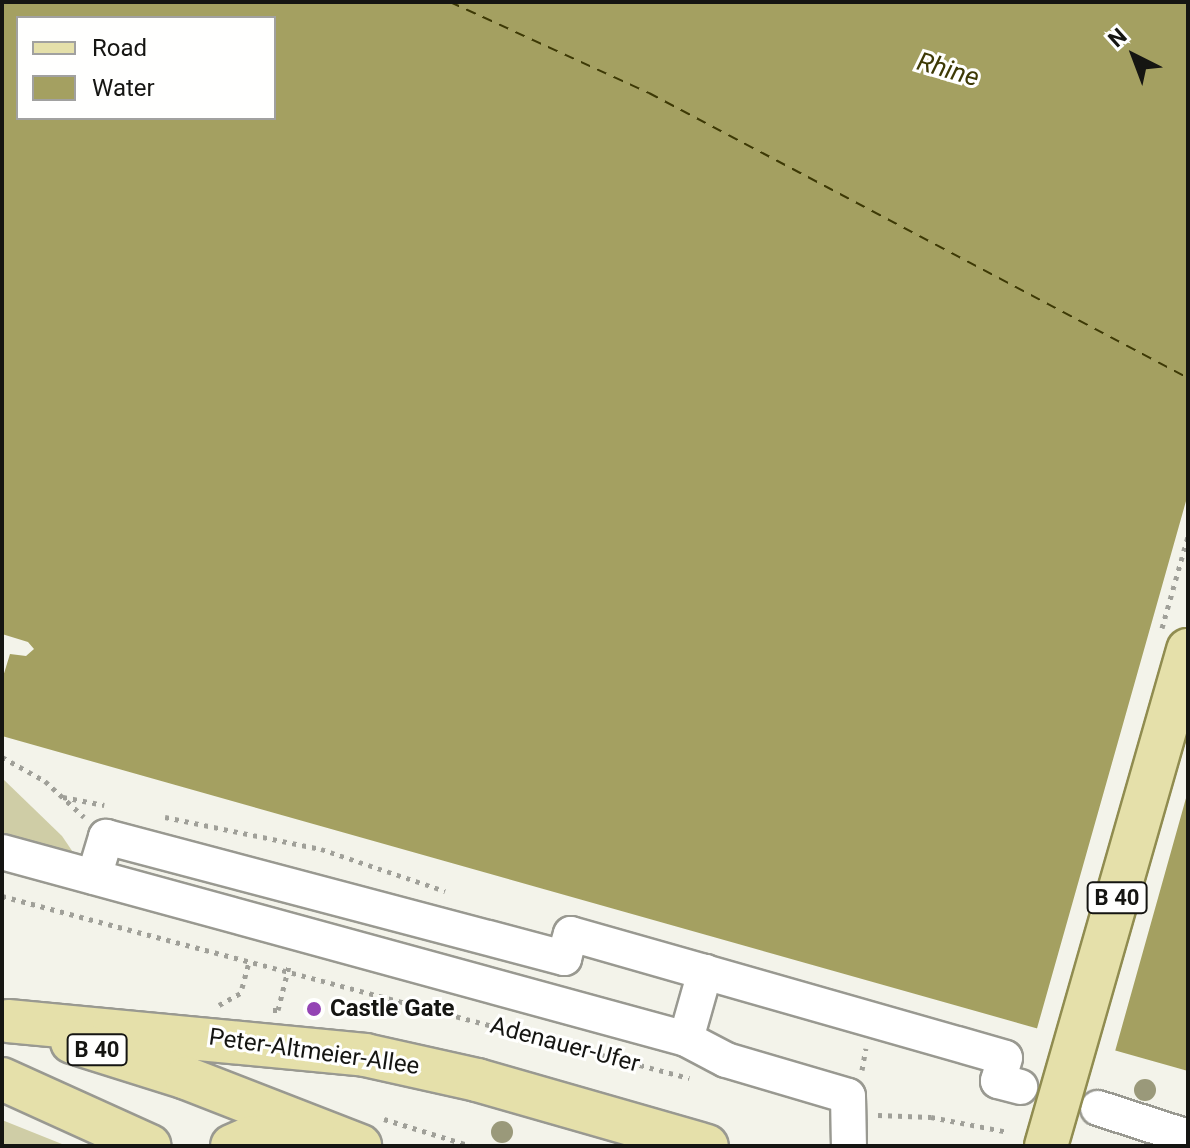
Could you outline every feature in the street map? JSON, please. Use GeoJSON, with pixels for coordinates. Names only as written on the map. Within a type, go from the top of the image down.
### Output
{"type":"FeatureCollection","features":[{"type":"Feature","properties":{"kind":"main road","name":"B 40"},"geometry":{"type":"LineString","coordinates":[[1046,1146],[1188,650]]}},
{"type":"Feature","properties":{"kind":"main road","name":"Peter-Altmeier-Allee"},"geometry":{"type":"LineString","coordinates":[[5,1020],[186,1078],[287,1136],[360,1146]]}},
{"type":"Feature","properties":{"kind":"main road","name":"Peter-Altmeier-Allee"},"geometry":{"type":"LineString","coordinates":[[5,1020],[365,1055],[477,1080],[707,1146]]}},
{"type":"Feature","properties":{"kind":"main road","name":"B 40"},"geometry":{"type":"LineString","coordinates":[[2,1079],[150,1146]]}},
{"type":"Feature","properties":{"kind":"main road"},"geometry":{"type":"LineString","coordinates":[[232,1146],[287,1136]]}},
{"type":"Feature","properties":{"kind":"lane"},"geometry":{"type":"LineString","coordinates":[[94,877],[107,822],[564,958],[571,934],[1005,1058],[998,1081],[1020,1087]]}},
{"type":"Feature","properties":{"kind":"lane"},"geometry":{"type":"LineString","coordinates":[[2,852],[686,1039],[726,1060],[848,1096],[849,1133]]}},
{"type":"Feature","properties":{"kind":"lane"},"geometry":{"type":"LineString","coordinates":[[686,1039],[705,972]]}},
{"type":"Feature","properties":{"kind":"lane"},"geometry":{"type":"LineString","coordinates":[[1098,1108],[1188,1137]]}},
{"type":"Feature","properties":{"kind":"path"},"geometry":{"type":"LineString","coordinates":[[2,757],[107,822]]}},
{"type":"Feature","properties":{"kind":"path"},"geometry":{"type":"LineString","coordinates":[[63,797],[107,822]]}},
{"type":"Feature","properties":{"kind":"path"},"geometry":{"type":"LineString","coordinates":[[154,815],[321,849],[453,894]]}},
{"type":"Feature","properties":{"kind":"path","name":"Adenauer-Ufer"},"geometry":{"type":"LineString","coordinates":[[2,896],[697,1080]]}},
{"type":"Feature","properties":{"kind":"path"},"geometry":{"type":"LineString","coordinates":[[242,988],[249,962]]}},
{"type":"Feature","properties":{"kind":"path"},"geometry":{"type":"LineString","coordinates":[[278,1010],[287,973]]}},
{"type":"Feature","properties":{"kind":"path"},"geometry":{"type":"LineString","coordinates":[[849,1133],[891,1113],[1008,1132]]}},
{"type":"Feature","properties":{"kind":"shaded area"},"geometry":{"type":"Polygon","coordinates":[[[2,778],[62,836],[83,867],[2,846],[2,778]]]}},
{"type":"Feature","properties":{"kind":"shaded area"},"geometry":{"type":"Polygon","coordinates":[[[2,1120],[67,1146],[2,1146],[2,1120]]]}},
{"type":"Feature","properties":{"kind":"water","name":"Rhine"},"geometry":{"type":"Polygon","coordinates":[[[2,2],[1188,2],[1188,667],[1151,658],[1144,663],[1142,684],[1188,697],[1188,1071],[2,736],[2,2]]]}},
{"type":"Feature","properties":{"kind":"pier"},"geometry":{"type":"Polygon","coordinates":[[[1188,494],[1188,671],[1151,662],[1144,676],[1146,682],[1188,693],[1188,791],[1114,1055],[1036,1032],[1188,494]]]}},
{"type":"Feature","properties":{"kind":"pier"},"geometry":{"type":"Polygon","coordinates":[[[2,634],[28,642],[34,649],[26,656],[10,654],[2,680],[2,634]]]}},
{"type":"Feature","properties":{"kind":"ferry route"},"geometry":{"type":"LineString","coordinates":[[450,2],[649,93],[1188,378]]}},
{"type":"Feature","properties":{"kind":"place","name":"Castle Gate"},"geometry":{"type":"Point","coordinates":[314,1009]}}]}
